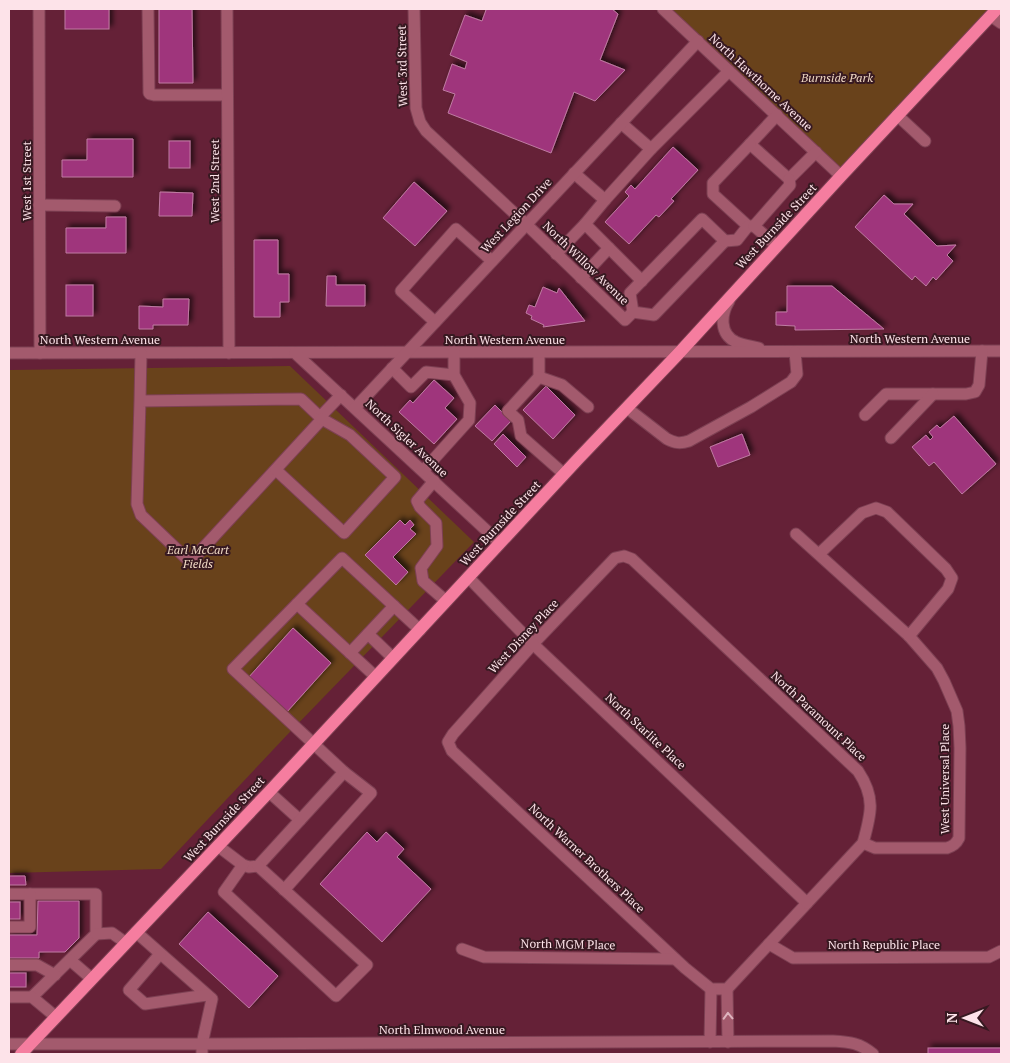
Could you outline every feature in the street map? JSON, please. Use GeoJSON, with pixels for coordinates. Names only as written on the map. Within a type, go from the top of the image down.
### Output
{"type":"FeatureCollection","features":[{"type":"Feature","properties":{"kind":"main road","name":"West Burnside Street"},"geometry":{"type":"LineString","coordinates":[[21,1054],[31,1049],[56,1017],[680,352],[897,116],[996,16]]}},
{"type":"Feature","properties":{"kind":"street","name":"West 1st Street"},"geometry":{"type":"LineString","coordinates":[[39,9],[40,353]]}},
{"type":"Feature","properties":{"kind":"street"},"geometry":{"type":"LineString","coordinates":[[148,9],[148,93],[227,95]]}},
{"type":"Feature","properties":{"kind":"street","name":"West 2nd Street"},"geometry":{"type":"LineString","coordinates":[[227,9],[229,353]]}},
{"type":"Feature","properties":{"kind":"street","name":"West 3rd Street"},"geometry":{"type":"LineString","coordinates":[[414,9],[415,95],[420,122]]}},
{"type":"Feature","properties":{"kind":"street","name":"North Hawthorne Avenue"},"geometry":{"type":"LineString","coordinates":[[663,9],[841,176]]}},
{"type":"Feature","properties":{"kind":"street","name":"West Legion Drive"},"geometry":{"type":"LineString","coordinates":[[355,408],[698,41]]}},
{"type":"Feature","properties":{"kind":"street"},"geometry":{"type":"LineString","coordinates":[[556,254],[651,149],[729,70]]}},
{"type":"Feature","properties":{"kind":"street"},"geometry":{"type":"LineString","coordinates":[[777,116],[713,183],[713,194],[777,246]]}},
{"type":"Feature","properties":{"kind":"street"},"geometry":{"type":"LineString","coordinates":[[897,116],[926,141]]}},
{"type":"Feature","properties":{"kind":"street","name":"North Willow Avenue"},"geometry":{"type":"LineString","coordinates":[[420,122],[426,132],[526,224],[625,320],[633,312]]}},
{"type":"Feature","properties":{"kind":"street"},"geometry":{"type":"LineString","coordinates":[[621,123],[651,149]]}},
{"type":"Feature","properties":{"kind":"street"},"geometry":{"type":"LineString","coordinates":[[725,241],[702,219],[630,293],[633,312],[654,315],[725,241],[737,240],[790,185],[789,180],[750,144]]}},
{"type":"Feature","properties":{"kind":"street"},"geometry":{"type":"LineString","coordinates":[[789,180],[816,152]]}},
{"type":"Feature","properties":{"kind":"street"},"geometry":{"type":"LineString","coordinates":[[574,173],[605,200]]}},
{"type":"Feature","properties":{"kind":"street"},"geometry":{"type":"LineString","coordinates":[[40,205],[115,206]]}},
{"type":"Feature","properties":{"kind":"street"},"geometry":{"type":"LineString","coordinates":[[585,224],[642,281]]}},
{"type":"Feature","properties":{"kind":"street"},"geometry":{"type":"LineString","coordinates":[[435,322],[401,291],[456,229],[492,261]]}},
{"type":"Feature","properties":{"kind":"street"},"geometry":{"type":"LineString","coordinates":[[581,278],[609,248]]}},
{"type":"Feature","properties":{"kind":"street"},"geometry":{"type":"LineString","coordinates":[[733,294],[724,309],[723,323],[726,334],[736,342],[780,352]]}},
{"type":"Feature","properties":{"kind":"street","name":"North Western Avenue"},"geometry":{"type":"LineString","coordinates":[[9,353],[1001,351]]}},
{"type":"Feature","properties":{"kind":"street"},"geometry":{"type":"LineString","coordinates":[[423,471],[469,420],[470,403],[454,374],[454,352]]}},
{"type":"Feature","properties":{"kind":"street"},"geometry":{"type":"LineString","coordinates":[[539,352],[539,377],[508,411],[518,420],[521,436],[564,474]]}},
{"type":"Feature","properties":{"kind":"street"},"geometry":{"type":"LineString","coordinates":[[627,408],[667,439],[679,443],[689,441],[751,407],[791,382],[796,374],[795,352]]}},
{"type":"Feature","properties":{"kind":"street"},"geometry":{"type":"LineString","coordinates":[[865,415],[886,394],[966,394],[975,392],[979,385],[982,352]]}},
{"type":"Feature","properties":{"kind":"street"},"geometry":{"type":"LineString","coordinates":[[140,353],[137,504],[140,515],[187,559],[193,559],[276,470],[341,395]]}},
{"type":"Feature","properties":{"kind":"street","name":"North Sigler Avenue"},"geometry":{"type":"LineString","coordinates":[[295,353],[500,543]]}},
{"type":"Feature","properties":{"kind":"street"},"geometry":{"type":"LineString","coordinates":[[392,368],[411,387],[426,372],[454,374]]}},
{"type":"Feature","properties":{"kind":"street"},"geometry":{"type":"LineString","coordinates":[[539,377],[562,385],[588,407]]}},
{"type":"Feature","properties":{"kind":"street"},"geometry":{"type":"LineString","coordinates":[[891,438],[933,394]]}},
{"type":"Feature","properties":{"kind":"street"},"geometry":{"type":"LineString","coordinates":[[140,401],[301,399],[321,418],[350,435],[395,478],[344,533],[276,470]]}},
{"type":"Feature","properties":{"kind":"street"},"geometry":{"type":"LineString","coordinates":[[434,481],[417,501],[420,507],[436,524],[437,546],[421,568],[423,581],[446,601]]}},
{"type":"Feature","properties":{"kind":"street"},"geometry":{"type":"LineString","coordinates":[[819,554],[862,513],[876,508],[887,512],[946,569],[952,578],[948,589],[909,636]]}},
{"type":"Feature","properties":{"kind":"street","name":"West Universal Place"},"geometry":{"type":"LineString","coordinates":[[796,534],[909,636],[937,668],[952,696],[957,711],[960,748],[959,838],[954,846],[947,848],[875,848],[862,843]]}},
{"type":"Feature","properties":{"kind":"street","name":"West Disney Place"},"geometry":{"type":"LineString","coordinates":[[448,742],[533,644],[615,558],[624,556]]}},
{"type":"Feature","properties":{"kind":"street","name":"North Paramount Place"},"geometry":{"type":"LineString","coordinates":[[624,556],[632,559],[858,771],[865,781],[869,794],[871,806],[868,825],[862,843],[727,989]]}},
{"type":"Feature","properties":{"kind":"street"},"geometry":{"type":"LineString","coordinates":[[284,890],[371,793],[344,772],[233,670],[342,558],[420,630]]}},
{"type":"Feature","properties":{"kind":"street","name":"North Starlite Place"},"geometry":{"type":"LineString","coordinates":[[468,577],[533,644],[807,903]]}},
{"type":"Feature","properties":{"kind":"street"},"geometry":{"type":"LineString","coordinates":[[297,604],[376,677]]}},
{"type":"Feature","properties":{"kind":"street"},"geometry":{"type":"LineString","coordinates":[[350,653],[394,606]]}},
{"type":"Feature","properties":{"kind":"street"},"geometry":{"type":"LineString","coordinates":[[368,634],[393,658]]}},
{"type":"Feature","properties":{"kind":"street","name":"North Warner Brothers Place"},"geometry":{"type":"LineString","coordinates":[[448,742],[452,751],[675,959],[711,989]]}},
{"type":"Feature","properties":{"kind":"street"},"geometry":{"type":"LineString","coordinates":[[218,846],[243,866],[258,866],[344,772]]}},
{"type":"Feature","properties":{"kind":"street"},"geometry":{"type":"LineString","coordinates":[[269,792],[300,820]]}},
{"type":"Feature","properties":{"kind":"street"},"geometry":{"type":"LineString","coordinates":[[243,866],[224,892],[336,996],[367,965],[258,866]]}},
{"type":"Feature","properties":{"kind":"street"},"geometry":{"type":"LineString","coordinates":[[9,894],[96,894],[96,934]]}},
{"type":"Feature","properties":{"kind":"street"},"geometry":{"type":"LineString","coordinates":[[9,927],[30,927],[30,894]]}},
{"type":"Feature","properties":{"kind":"street"},"geometry":{"type":"LineString","coordinates":[[136,932],[212,999],[202,1049]]}},
{"type":"Feature","properties":{"kind":"street"},"geometry":{"type":"LineString","coordinates":[[32,997],[96,934],[112,933],[126,943]]}},
{"type":"Feature","properties":{"kind":"street","name":"North Republic Place"},"geometry":{"type":"LineString","coordinates":[[768,944],[793,958],[989,957],[1001,951]]}},
{"type":"Feature","properties":{"kind":"street","name":"North MGM Place"},"geometry":{"type":"LineString","coordinates":[[462,949],[484,957],[675,959]]}},
{"type":"Feature","properties":{"kind":"street"},"geometry":{"type":"LineString","coordinates":[[160,954],[130,990],[145,1004],[207,995]]}},
{"type":"Feature","properties":{"kind":"street"},"geometry":{"type":"LineString","coordinates":[[70,960],[92,979]]}},
{"type":"Feature","properties":{"kind":"street"},"geometry":{"type":"LineString","coordinates":[[9,965],[37,965],[55,975]]}},
{"type":"Feature","properties":{"kind":"street"},"geometry":{"type":"LineString","coordinates":[[710,1042],[711,989],[727,989],[728,1042]]}},
{"type":"Feature","properties":{"kind":"street"},"geometry":{"type":"LineString","coordinates":[[9,997],[32,997],[56,1017]]}},
{"type":"Feature","properties":{"kind":"street","name":"North Elmwood Avenue"},"geometry":{"type":"LineString","coordinates":[[9,1044],[31,1049],[202,1049],[546,1042],[728,1042],[753,1048],[833,1041],[850,1042],[873,1054]]}},
{"type":"Feature","properties":{"kind":"street"},"geometry":{"type":"LineString","coordinates":[[546,1042],[546,1054]]}},
{"type":"Feature","properties":{"kind":"green space","name":"Burnside Park"},"geometry":{"type":"Polygon","coordinates":[[[663,9],[997,9],[841,176],[663,9]]]}},
{"type":"Feature","properties":{"kind":"green space","name":"Earl McCart Fields"},"geometry":{"type":"Polygon","coordinates":[[[290,366],[474,542],[287,735],[161,869],[9,873],[9,370],[290,366]]]}},
{"type":"Feature","properties":{"kind":"building"},"geometry":{"type":"Polygon","coordinates":[[[65,9],[109,9],[109,29],[65,29],[65,9]]]}},
{"type":"Feature","properties":{"kind":"building"},"geometry":{"type":"Polygon","coordinates":[[[159,9],[192,9],[193,83],[159,83],[159,9]]]}},
{"type":"Feature","properties":{"kind":"building"},"geometry":{"type":"Polygon","coordinates":[[[483,9],[612,9],[618,14],[600,60],[625,70],[595,101],[574,92],[551,153],[448,113],[455,94],[443,90],[452,64],[465,69],[467,62],[450,55],[465,15],[482,21],[486,10],[483,9]]]}},
{"type":"Feature","properties":{"kind":"building"},"geometry":{"type":"Polygon","coordinates":[[[87,139],[133,139],[133,177],[62,177],[62,160],[87,160],[87,139]]]}},
{"type":"Feature","properties":{"kind":"building"},"geometry":{"type":"Polygon","coordinates":[[[169,141],[190,141],[190,168],[169,168],[169,141]]]}},
{"type":"Feature","properties":{"kind":"building"},"geometry":{"type":"Polygon","coordinates":[[[673,147],[698,170],[671,199],[674,201],[659,217],[656,215],[629,244],[605,222],[629,196],[625,192],[631,185],[635,189],[673,147]]]}},
{"type":"Feature","properties":{"kind":"building"},"geometry":{"type":"Polygon","coordinates":[[[414,182],[447,211],[415,246],[383,218],[414,182]]]}},
{"type":"Feature","properties":{"kind":"building"},"geometry":{"type":"Polygon","coordinates":[[[160,192],[193,193],[192,216],[159,216],[160,192]]]}},
{"type":"Feature","properties":{"kind":"building"},"geometry":{"type":"Polygon","coordinates":[[[884,195],[894,204],[913,204],[904,214],[937,246],[956,245],[947,255],[953,261],[936,280],[933,277],[926,286],[915,276],[912,280],[855,227],[884,195]]]}},
{"type":"Feature","properties":{"kind":"building"},"geometry":{"type":"Polygon","coordinates":[[[106,217],[126,217],[126,253],[66,253],[66,228],[106,228],[106,217]]]}},
{"type":"Feature","properties":{"kind":"building"},"geometry":{"type":"Polygon","coordinates":[[[254,240],[278,240],[278,274],[289,274],[289,302],[280,302],[280,317],[254,317],[254,240]]]}},
{"type":"Feature","properties":{"kind":"building"},"geometry":{"type":"Polygon","coordinates":[[[327,276],[336,276],[336,285],[365,285],[365,306],[326,306],[327,276]]]}},
{"type":"Feature","properties":{"kind":"building"},"geometry":{"type":"Polygon","coordinates":[[[66,285],[93,285],[93,316],[66,316],[66,285]]]}},
{"type":"Feature","properties":{"kind":"building"},"geometry":{"type":"Polygon","coordinates":[[[787,286],[832,286],[884,329],[795,330],[795,326],[776,325],[776,312],[787,312],[787,286]]]}},
{"type":"Feature","properties":{"kind":"building"},"geometry":{"type":"Polygon","coordinates":[[[543,287],[557,293],[559,288],[585,321],[543,327],[544,325],[531,319],[532,316],[526,313],[529,305],[535,307],[543,287]]]}},
{"type":"Feature","properties":{"kind":"building"},"geometry":{"type":"Polygon","coordinates":[[[163,299],[189,299],[188,325],[153,325],[153,329],[139,329],[139,306],[163,307],[163,299]]]}},
{"type":"Feature","properties":{"kind":"building"},"geometry":{"type":"Polygon","coordinates":[[[434,380],[454,398],[445,408],[457,419],[434,444],[399,412],[410,400],[413,403],[434,380]]]}},
{"type":"Feature","properties":{"kind":"building"},"geometry":{"type":"Polygon","coordinates":[[[546,386],[575,415],[553,439],[523,410],[546,386]]]}},
{"type":"Feature","properties":{"kind":"building"},"geometry":{"type":"Polygon","coordinates":[[[495,405],[511,421],[492,441],[475,426],[495,405]]]}},
{"type":"Feature","properties":{"kind":"building"},"geometry":{"type":"Polygon","coordinates":[[[954,416],[996,464],[962,494],[934,462],[929,466],[912,447],[926,435],[930,440],[933,437],[929,432],[937,425],[940,428],[954,416]]]}},
{"type":"Feature","properties":{"kind":"building"},"geometry":{"type":"Polygon","coordinates":[[[503,434],[526,457],[517,467],[494,444],[503,434]]]}},
{"type":"Feature","properties":{"kind":"building"},"geometry":{"type":"Polygon","coordinates":[[[742,434],[750,455],[718,467],[710,447],[742,434]]]}},
{"type":"Feature","properties":{"kind":"building"},"geometry":{"type":"Polygon","coordinates":[[[400,520],[405,525],[410,520],[414,525],[410,529],[416,534],[393,557],[408,572],[396,585],[365,555],[400,520]]]}},
{"type":"Feature","properties":{"kind":"building"},"geometry":{"type":"Polygon","coordinates":[[[293,628],[331,663],[286,713],[248,678],[293,628]]]}},
{"type":"Feature","properties":{"kind":"building"},"geometry":{"type":"Polygon","coordinates":[[[367,832],[377,842],[386,832],[404,849],[397,857],[431,889],[382,942],[320,884],[367,832]]]}},
{"type":"Feature","properties":{"kind":"building"},"geometry":{"type":"Polygon","coordinates":[[[9,876],[25,876],[26,885],[9,885],[9,876]]]}},
{"type":"Feature","properties":{"kind":"building"},"geometry":{"type":"Polygon","coordinates":[[[38,901],[79,901],[79,938],[65,952],[39,952],[39,958],[9,958],[9,935],[37,935],[38,901]]]}},
{"type":"Feature","properties":{"kind":"building"},"geometry":{"type":"Polygon","coordinates":[[[9,902],[20,902],[20,919],[9,919],[9,902]]]}},
{"type":"Feature","properties":{"kind":"building"},"geometry":{"type":"Polygon","coordinates":[[[208,912],[278,976],[249,1008],[179,944],[208,912]]]}},
{"type":"Feature","properties":{"kind":"building"},"geometry":{"type":"Polygon","coordinates":[[[9,973],[26,973],[26,987],[9,987],[9,973]]]}},
{"type":"Feature","properties":{"kind":"building"},"geometry":{"type":"Polygon","coordinates":[[[928,1048],[1001,1048],[1001,1054],[928,1054],[928,1048]]]}}]}
